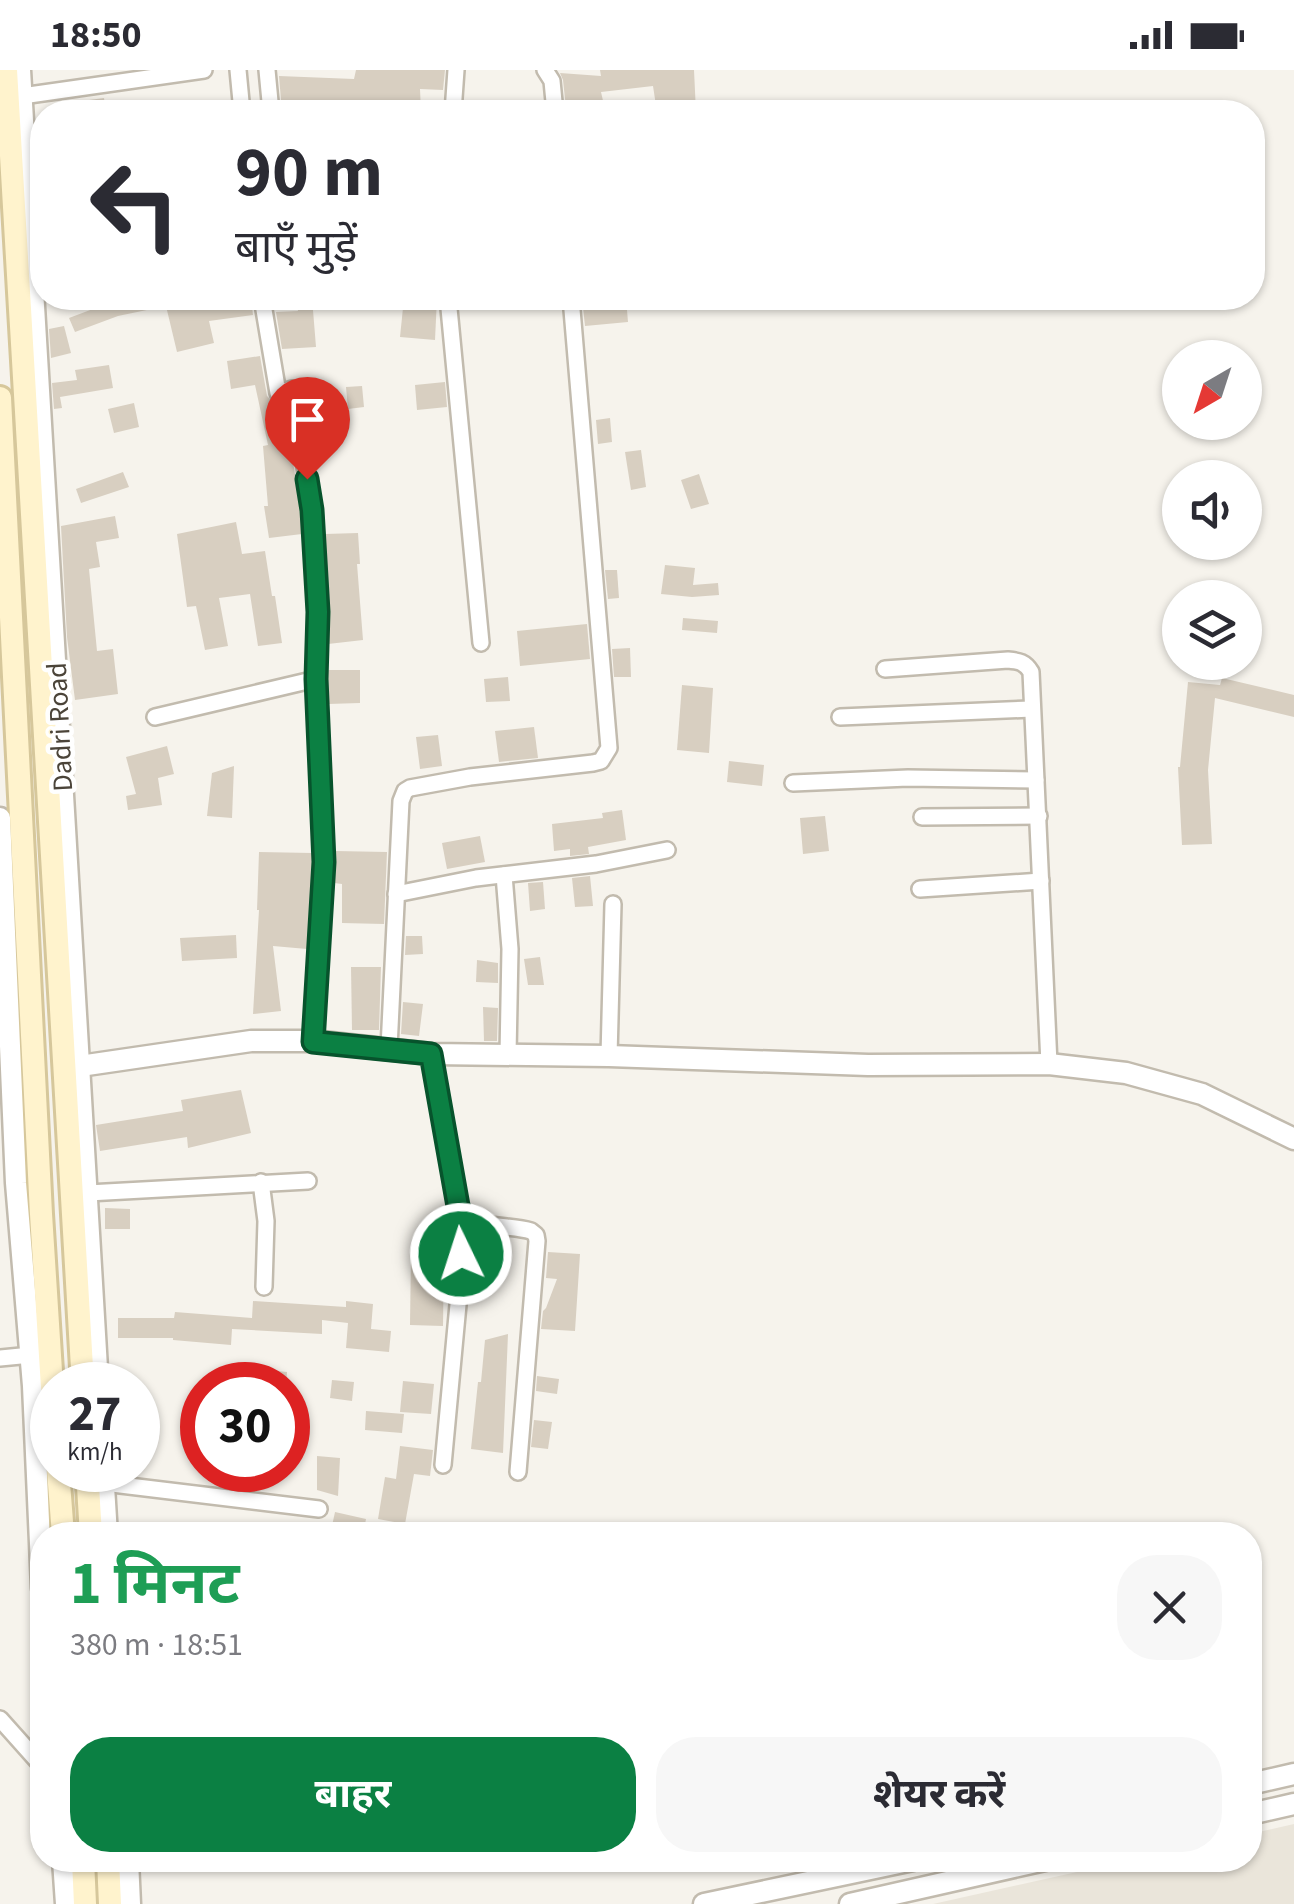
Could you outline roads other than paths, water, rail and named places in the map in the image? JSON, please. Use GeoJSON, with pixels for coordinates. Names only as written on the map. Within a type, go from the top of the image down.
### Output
{"type":"FeatureCollection","features":[{"type":"Feature","properties":{"kind":"main road"},"geometry":{"type":"LineString","coordinates":[[6,70],[82,1362]]}},
{"type":"Feature","properties":{"kind":"main road"},"geometry":{"type":"LineString","coordinates":[[0,398],[50,1362]]}},
{"type":"Feature","properties":{"kind":"main road"},"geometry":{"type":"LineString","coordinates":[[59,1492],[61,1522]]}},
{"type":"Feature","properties":{"kind":"main road"},"geometry":{"type":"LineString","coordinates":[[92,1522],[96,1492]]}},
{"type":"Feature","properties":{"kind":"main road"},"geometry":{"type":"LineString","coordinates":[[84,1872],[85,1904]]}},
{"type":"Feature","properties":{"kind":"main road"},"geometry":{"type":"LineString","coordinates":[[109,1872],[110,1904]]}},
{"type":"Feature","properties":{"kind":"street","name":"Dadri Road"},"geometry":{"type":"LineString","coordinates":[[20,70],[30,230]]}},
{"type":"Feature","properties":{"kind":"street"},"geometry":{"type":"LineString","coordinates":[[22,96],[204,70]]}},
{"type":"Feature","properties":{"kind":"street"},"geometry":{"type":"LineString","coordinates":[[238,70],[241,100]]}},
{"type":"Feature","properties":{"kind":"street"},"geometry":{"type":"LineString","coordinates":[[267,70],[270,100]]}},
{"type":"Feature","properties":{"kind":"street"},"geometry":{"type":"LineString","coordinates":[[453,100],[456,70]]}},
{"type":"Feature","properties":{"kind":"street"},"geometry":{"type":"LineString","coordinates":[[545,70],[552,81],[554,100]]}},
{"type":"Feature","properties":{"kind":"street","name":"Dadri Road"},"geometry":{"type":"LineString","coordinates":[[35,310],[97,1362]]}},
{"type":"Feature","properties":{"kind":"street"},"geometry":{"type":"LineString","coordinates":[[264,310],[278,392],[292,389],[312,510],[324,862],[313,1042]]}},
{"type":"Feature","properties":{"kind":"street"},"geometry":{"type":"LineString","coordinates":[[449,310],[480,643]]}},
{"type":"Feature","properties":{"kind":"street"},"geometry":{"type":"LineString","coordinates":[[388,1048],[400,802],[405,791],[470,778],[593,764],[601,761],[609,748],[572,310]]}},
{"type":"Feature","properties":{"kind":"street"},"geometry":{"type":"LineString","coordinates":[[885,669],[1020,661],[1031,672],[1049,1064]]}},
{"type":"Feature","properties":{"kind":"street"},"geometry":{"type":"LineString","coordinates":[[155,717],[316,679]]}},
{"type":"Feature","properties":{"kind":"street"},"geometry":{"type":"LineString","coordinates":[[840,718],[1031,709]]}},
{"type":"Feature","properties":{"kind":"street"},"geometry":{"type":"LineString","coordinates":[[793,783],[908,778],[1036,780]]}},
{"type":"Feature","properties":{"kind":"street"},"geometry":{"type":"LineString","coordinates":[[922,816],[1039,816]]}},
{"type":"Feature","properties":{"kind":"street"},"geometry":{"type":"LineString","coordinates":[[0,818],[16,1183],[39,1522]]}},
{"type":"Feature","properties":{"kind":"street"},"geometry":{"type":"LineString","coordinates":[[396,894],[666,850]]}},
{"type":"Feature","properties":{"kind":"street"},"geometry":{"type":"LineString","coordinates":[[504,875],[510,949],[508,1055]]}},
{"type":"Feature","properties":{"kind":"street"},"geometry":{"type":"LineString","coordinates":[[920,888],[1041,881]]}},
{"type":"Feature","properties":{"kind":"street"},"geometry":{"type":"LineString","coordinates":[[610,1056],[612,904]]}},
{"type":"Feature","properties":{"kind":"street"},"geometry":{"type":"LineString","coordinates":[[80,1066],[251,1041],[313,1042],[431,1054],[868,1065],[1049,1064],[1126,1073],[1202,1094],[1294,1139]]}},
{"type":"Feature","properties":{"kind":"street"},"geometry":{"type":"LineString","coordinates":[[431,1054],[462,1216],[460,1294],[443,1465]]}},
{"type":"Feature","properties":{"kind":"street"},"geometry":{"type":"LineString","coordinates":[[88,1193],[308,1181]]}},
{"type":"Feature","properties":{"kind":"street"},"geometry":{"type":"LineString","coordinates":[[261,1182],[266,1221],[264,1286]]}},
{"type":"Feature","properties":{"kind":"street"},"geometry":{"type":"LineString","coordinates":[[462,1216],[531,1232],[538,1241],[518,1472]]}},
{"type":"Feature","properties":{"kind":"street"},"geometry":{"type":"LineString","coordinates":[[0,1358],[30,1355]]}},
{"type":"Feature","properties":{"kind":"street"},"geometry":{"type":"LineString","coordinates":[[160,1484],[319,1510]]}},
{"type":"Feature","properties":{"kind":"street"},"geometry":{"type":"LineString","coordinates":[[101,1492],[105,1522]]}},
{"type":"Feature","properties":{"kind":"street"},"geometry":{"type":"LineString","coordinates":[[0,1719],[30,1753]]}},
{"type":"Feature","properties":{"kind":"street"},"geometry":{"type":"LineString","coordinates":[[1262,1781],[1294,1774]]}},
{"type":"Feature","properties":{"kind":"street"},"geometry":{"type":"LineString","coordinates":[[1262,1811],[1294,1804]]}},
{"type":"Feature","properties":{"kind":"street"},"geometry":{"type":"LineString","coordinates":[[65,1872],[66,1904]]}},
{"type":"Feature","properties":{"kind":"street"},"geometry":{"type":"LineString","coordinates":[[129,1872],[130,1904]]}},
{"type":"Feature","properties":{"kind":"street"},"geometry":{"type":"LineString","coordinates":[[704,1904],[856,1872]]}},
{"type":"Feature","properties":{"kind":"street"},"geometry":{"type":"LineString","coordinates":[[850,1904],[991,1872]]}}]}
